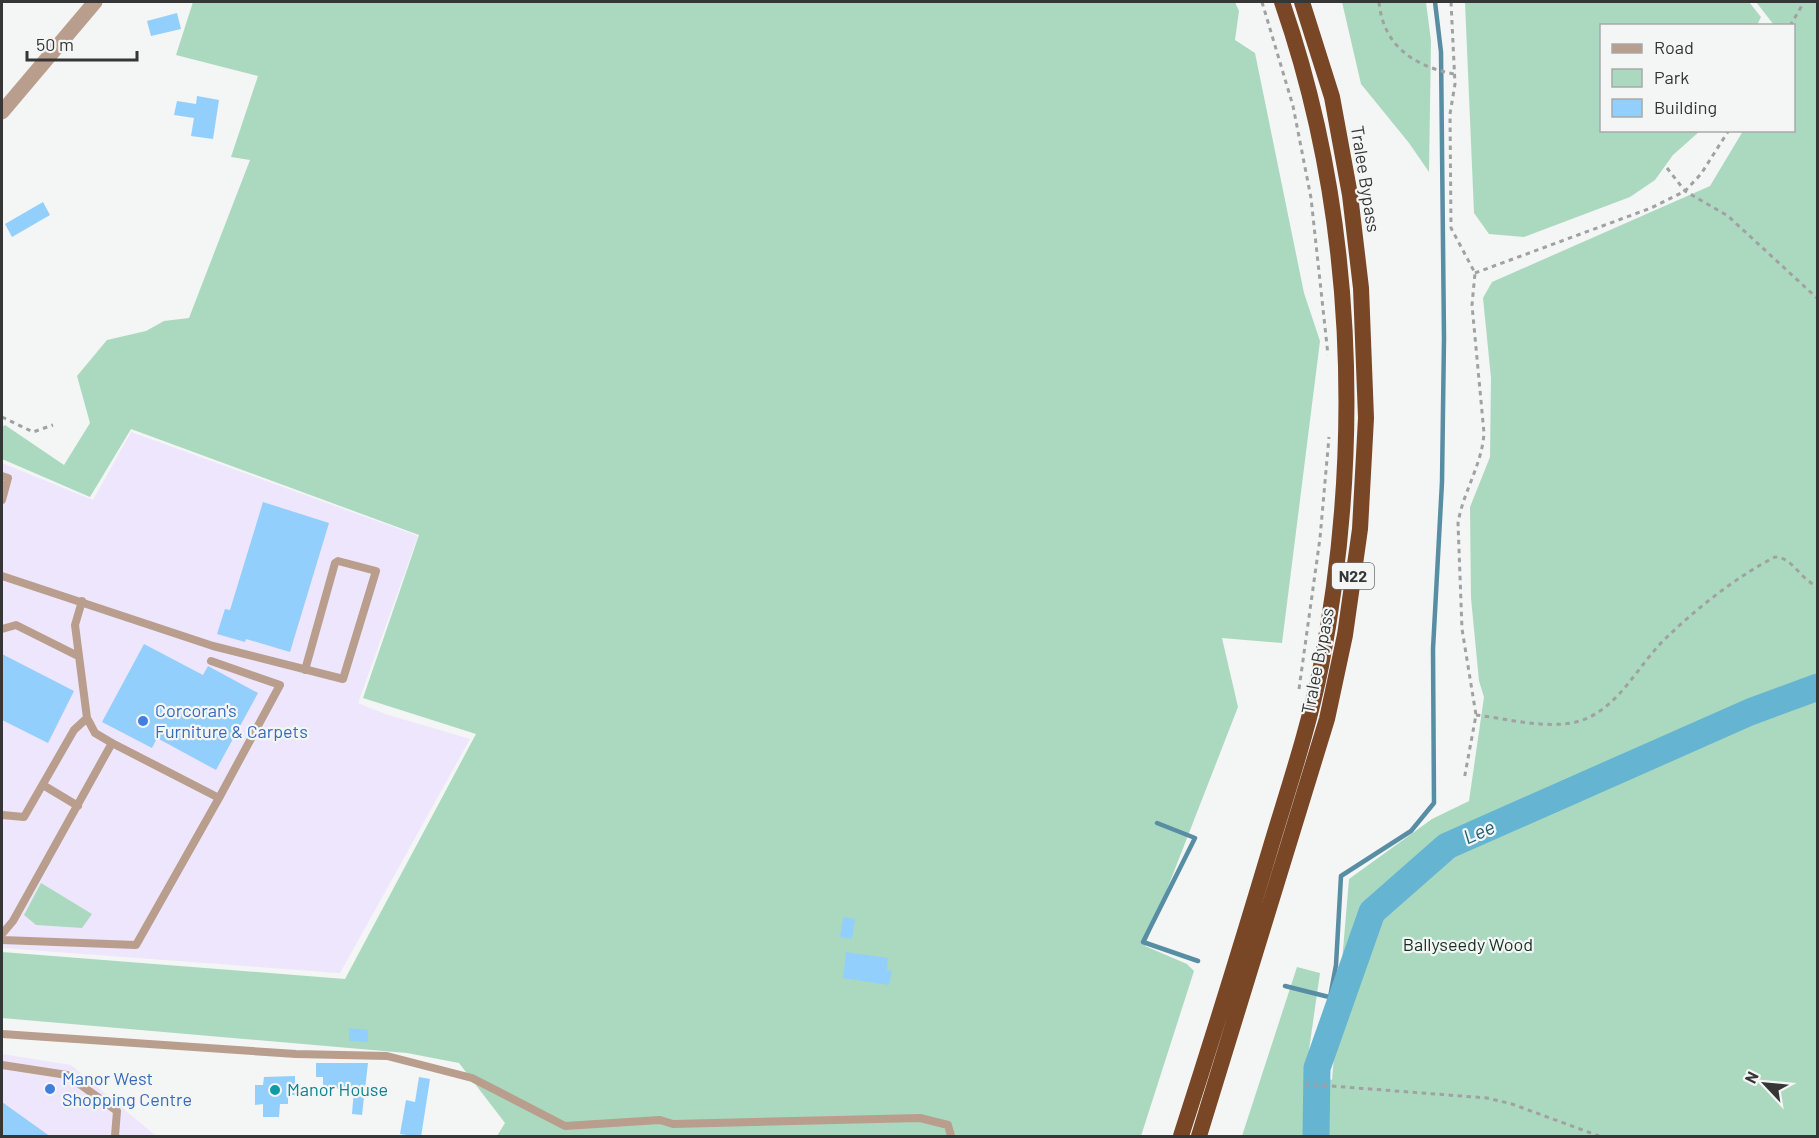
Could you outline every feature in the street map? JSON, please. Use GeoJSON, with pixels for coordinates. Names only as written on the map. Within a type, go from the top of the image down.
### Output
{"type":"FeatureCollection","features":[{"type":"Feature","properties":{"kind":"highway","name":"Tralee Bypass"},"geometry":{"type":"LineString","coordinates":[[1181,1137],[1309,718],[1327,627],[1341,528],[1347,422],[1343,307],[1330,198],[1312,105],[1282,2]]}},
{"type":"Feature","properties":{"kind":"highway","name":"Tralee Bypass"},"geometry":{"type":"LineString","coordinates":[[1199,1137],[1328,719],[1345,635],[1360,529],[1366,418],[1361,288],[1350,195],[1332,97],[1302,2]]}},
{"type":"Feature","properties":{"kind":"street"},"geometry":{"type":"LineString","coordinates":[[2,112],[95,2]]}},
{"type":"Feature","properties":{"kind":"lane"},"geometry":{"type":"LineString","coordinates":[[2,476],[8,478],[2,500]]}},
{"type":"Feature","properties":{"kind":"lane"},"geometry":{"type":"LineString","coordinates":[[2,576],[213,646],[343,680],[376,571],[338,561],[335,563],[305,670]]}},
{"type":"Feature","properties":{"kind":"lane"},"geometry":{"type":"LineString","coordinates":[[82,601],[75,625],[78,656],[87,718],[95,733],[219,798]]}},
{"type":"Feature","properties":{"kind":"lane"},"geometry":{"type":"LineString","coordinates":[[2,629],[16,625],[78,656]]}},
{"type":"Feature","properties":{"kind":"lane"},"geometry":{"type":"LineString","coordinates":[[2,940],[136,945],[280,685],[211,661]]}},
{"type":"Feature","properties":{"kind":"lane"},"geometry":{"type":"LineString","coordinates":[[2,815],[24,817],[74,730],[87,718]]}},
{"type":"Feature","properties":{"kind":"lane"},"geometry":{"type":"LineString","coordinates":[[2,934],[13,921],[112,743]]}},
{"type":"Feature","properties":{"kind":"lane"},"geometry":{"type":"LineString","coordinates":[[43,785],[78,806]]}},
{"type":"Feature","properties":{"kind":"lane"},"geometry":{"type":"LineString","coordinates":[[2,1034],[296,1054],[387,1056],[472,1078],[565,1126],[660,1120],[673,1124],[920,1118],[948,1125],[951,1137]]}},
{"type":"Feature","properties":{"kind":"lane"},"geometry":{"type":"LineString","coordinates":[[2,1065],[67,1075],[117,1112],[115,1137]]}},
{"type":"Feature","properties":{"kind":"path"},"geometry":{"type":"LineString","coordinates":[[1262,2],[1293,106],[1308,187],[1325,308],[1328,356]]}},
{"type":"Feature","properties":{"kind":"path"},"geometry":{"type":"LineString","coordinates":[[1379,2],[1381,18],[1392,41],[1407,55],[1435,70],[1454,74]]}},
{"type":"Feature","properties":{"kind":"path"},"geometry":{"type":"LineString","coordinates":[[1451,2],[1454,74],[1450,114],[1451,228],[1475,273],[1472,305],[1484,433],[1479,460],[1460,507],[1458,546],[1463,643],[1476,715],[1464,780]]}},
{"type":"Feature","properties":{"kind":"path"},"geometry":{"type":"LineString","coordinates":[[1791,24],[1804,2]]}},
{"type":"Feature","properties":{"kind":"path"},"geometry":{"type":"LineString","coordinates":[[1475,273],[1651,208],[1685,190],[1701,174],[1728,132]]}},
{"type":"Feature","properties":{"kind":"path"},"geometry":{"type":"LineString","coordinates":[[1667,168],[1685,190],[1728,216],[1818,299]]}},
{"type":"Feature","properties":{"kind":"path"},"geometry":{"type":"LineString","coordinates":[[2,417],[33,432],[52,424]]}},
{"type":"Feature","properties":{"kind":"path"},"geometry":{"type":"LineString","coordinates":[[1298,693],[1320,538],[1329,428]]}},
{"type":"Feature","properties":{"kind":"path"},"geometry":{"type":"LineString","coordinates":[[1476,715],[1559,724],[1577,722],[1592,716],[1625,688],[1663,641],[1690,616],[1775,557],[1790,562],[1799,575],[1818,587]]}},
{"type":"Feature","properties":{"kind":"path"},"geometry":{"type":"LineString","coordinates":[[1305,1084],[1486,1098],[1512,1104],[1599,1137]]}},
{"type":"Feature","properties":{"kind":"shaded area"},"geometry":{"type":"Polygon","coordinates":[[[131,432],[418,536],[358,703],[385,714],[470,739],[340,973],[2,948],[2,463],[93,500],[131,432]]]}},
{"type":"Feature","properties":{"kind":"shaded area","name":"Manor West Shopping Centre"},"geometry":{"type":"Polygon","coordinates":[[[2,1054],[71,1065],[156,1136],[2,1136],[2,1054]]]}},
{"type":"Feature","properties":{"kind":"green space"},"geometry":{"type":"Polygon","coordinates":[[[193,2],[1235,2],[1239,11],[1235,40],[1255,53],[1304,293],[1320,341],[1282,643],[1222,638],[1238,707],[1145,946],[1187,964],[1194,971],[1141,1136],[497,1136],[505,1123],[459,1063],[407,1053],[2,1018],[2,952],[345,979],[476,734],[363,698],[419,535],[131,429],[90,497],[2,459],[2,427],[5,425],[64,465],[90,423],[77,376],[107,340],[146,331],[164,321],[189,318],[250,160],[231,157],[258,76],[176,55],[193,2]]]}},
{"type":"Feature","properties":{"kind":"green space"},"geometry":{"type":"Polygon","coordinates":[[[1342,2],[1426,2],[1431,41],[1429,172],[1409,143],[1361,84],[1342,2]]]}},
{"type":"Feature","properties":{"kind":"green space"},"geometry":{"type":"Polygon","coordinates":[[[1465,2],[1749,2],[1761,17],[1758,24],[1600,24],[1600,132],[1699,132],[1673,155],[1655,180],[1630,197],[1524,237],[1489,234],[1474,213],[1465,2]]]}},
{"type":"Feature","properties":{"kind":"green space","name":"Ballyseedy Wood"},"geometry":{"type":"Polygon","coordinates":[[[1756,2],[1817,2],[1817,1136],[1242,1136],[1297,967],[1320,973],[1306,1071],[1332,1080],[1349,879],[1432,819],[1469,801],[1484,697],[1479,681],[1471,598],[1470,507],[1490,457],[1491,378],[1483,298],[1492,282],[1710,186],[1742,132],[1795,132],[1795,24],[1773,24],[1756,2]]]}},
{"type":"Feature","properties":{"kind":"green space"},"geometry":{"type":"Polygon","coordinates":[[[41,883],[92,914],[82,928],[36,925],[24,915],[41,883]]]}},
{"type":"Feature","properties":{"kind":"building"},"geometry":{"type":"Polygon","coordinates":[[[177,13],[181,29],[151,36],[147,21],[177,13]]]}},
{"type":"Feature","properties":{"kind":"building"},"geometry":{"type":"Polygon","coordinates":[[[197,96],[219,100],[213,139],[191,136],[194,118],[174,115],[177,101],[196,104],[197,96]]]}},
{"type":"Feature","properties":{"kind":"building"},"geometry":{"type":"Polygon","coordinates":[[[43,202],[50,215],[12,237],[5,224],[43,202]]]}},
{"type":"Feature","properties":{"kind":"building"},"geometry":{"type":"Polygon","coordinates":[[[263,502],[329,523],[290,652],[246,639],[245,642],[217,634],[225,609],[230,610],[263,502]]]}},
{"type":"Feature","properties":{"kind":"building"},"geometry":{"type":"Polygon","coordinates":[[[144,644],[203,675],[208,666],[258,693],[216,770],[157,738],[152,748],[102,722],[144,644]]]}},
{"type":"Feature","properties":{"kind":"building"},"geometry":{"type":"Polygon","coordinates":[[[2,654],[74,691],[48,743],[2,720],[2,654]]]}},
{"type":"Feature","properties":{"kind":"building"},"geometry":{"type":"Polygon","coordinates":[[[843,917],[855,919],[852,939],[840,937],[843,917]]]}},
{"type":"Feature","properties":{"kind":"building"},"geometry":{"type":"Polygon","coordinates":[[[846,952],[888,958],[887,970],[892,971],[889,985],[843,978],[846,952]]]}},
{"type":"Feature","properties":{"kind":"building"},"geometry":{"type":"Polygon","coordinates":[[[349,1028],[368,1030],[368,1042],[349,1041],[349,1028]]]}},
{"type":"Feature","properties":{"kind":"building"},"geometry":{"type":"Polygon","coordinates":[[[316,1063],[368,1063],[362,1115],[352,1114],[354,1089],[323,1088],[323,1077],[316,1077],[316,1063]]]}},
{"type":"Feature","properties":{"kind":"building","name":"Manor House"},"geometry":{"type":"Polygon","coordinates":[[[295,1076],[295,1095],[288,1095],[288,1104],[280,1104],[279,1117],[263,1117],[263,1104],[255,1105],[255,1085],[263,1085],[264,1077],[295,1076]]]}},
{"type":"Feature","properties":{"kind":"building"},"geometry":{"type":"Polygon","coordinates":[[[419,1077],[430,1079],[421,1137],[400,1134],[406,1100],[415,1102],[419,1077]]]}},
{"type":"Feature","properties":{"kind":"building"},"geometry":{"type":"Polygon","coordinates":[[[2,1102],[51,1137],[2,1137],[2,1102]]]}},
{"type":"Feature","properties":{"kind":"waterway"},"geometry":{"type":"LineString","coordinates":[[1317,1068],[1336,965],[1341,876],[1411,831],[1434,803],[1433,649],[1442,482],[1444,338],[1441,52],[1435,2]]}},
{"type":"Feature","properties":{"kind":"waterway","name":"Lee"},"geometry":{"type":"LineString","coordinates":[[1316,1136],[1317,1068],[1372,912],[1447,846],[1750,712],[1818,687]]}},
{"type":"Feature","properties":{"kind":"waterway"},"geometry":{"type":"LineString","coordinates":[[1157,823],[1195,838],[1143,942],[1198,961]]}},
{"type":"Feature","properties":{"kind":"waterway"},"geometry":{"type":"LineString","coordinates":[[1285,986],[1329,997]]}},
{"type":"Feature","properties":{"kind":"place","name":"Corcoran's Furniture & Carpets"},"geometry":{"type":"Point","coordinates":[143,721]}},
{"type":"Feature","properties":{"kind":"place","name":"Manor West Shopping Centre"},"geometry":{"type":"Point","coordinates":[50,1089]}},
{"type":"Feature","properties":{"kind":"place","name":"Manor House"},"geometry":{"type":"Point","coordinates":[275,1090]}}]}
